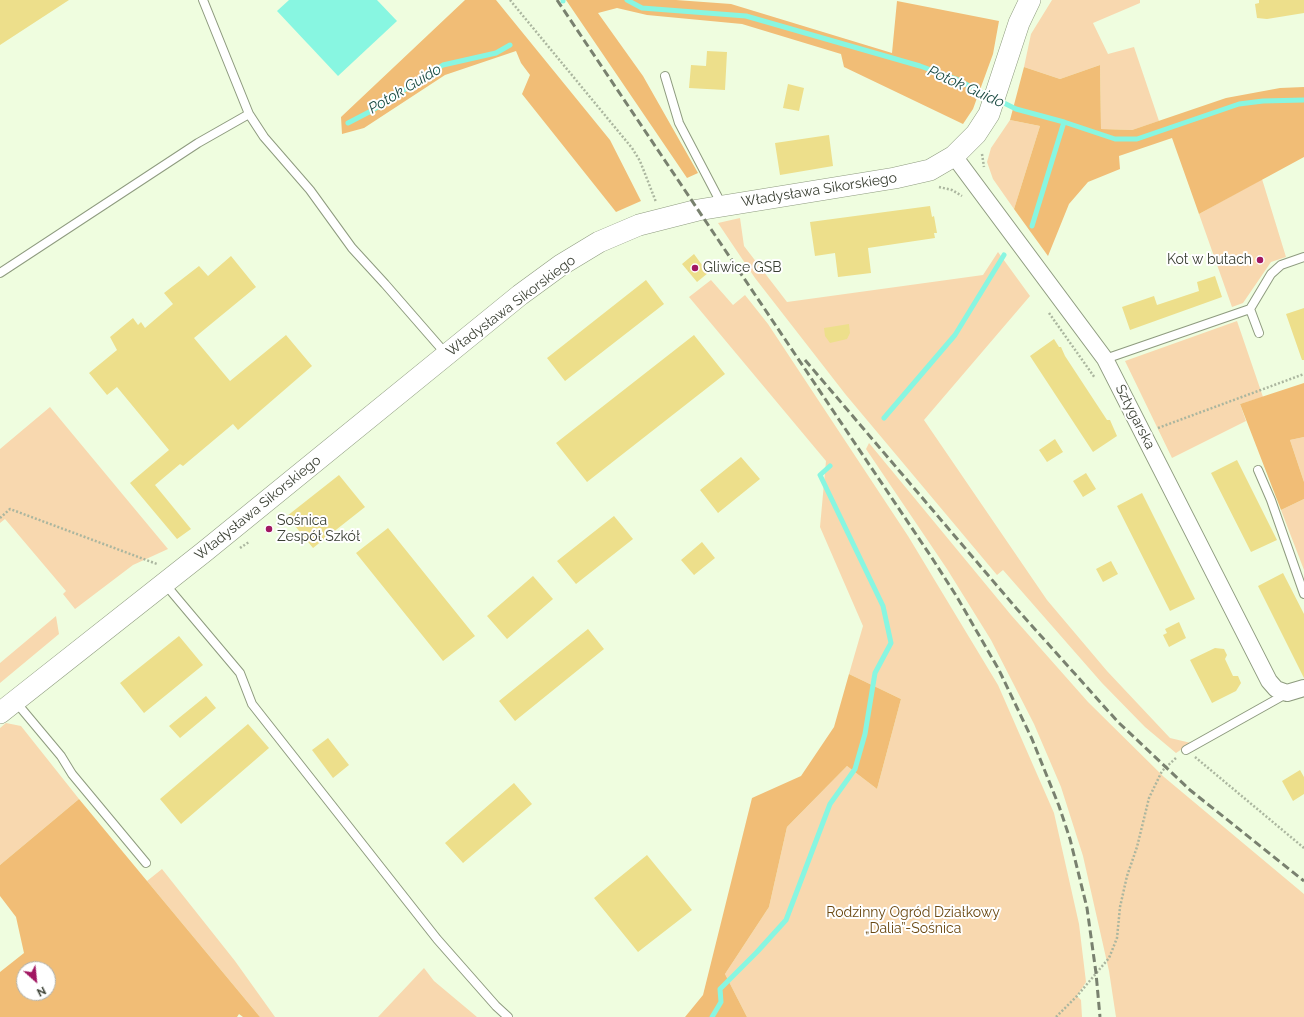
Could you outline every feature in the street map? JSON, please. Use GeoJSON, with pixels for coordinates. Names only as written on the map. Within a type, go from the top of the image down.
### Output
{"type":"FeatureCollection","features":[{"type":"Feature","properties":{"kind":"street","name":"Władysława Sikorskiego"},"geometry":{"type":"LineString","coordinates":[[8,707],[165,584],[538,282],[561,265],[599,242],[639,225],[698,210],[895,178],[930,170],[954,156],[976,134],[989,114],[1018,23],[1030,0]]}},
{"type":"Feature","properties":{"kind":"street","name":"Sztygarska"},"geometry":{"type":"LineString","coordinates":[[954,156],[1105,359],[1269,681],[1276,689],[1287,693]]}},
{"type":"Feature","properties":{"kind":"street"},"geometry":{"type":"LineString","coordinates":[[1287,693],[1304,688]]}},
{"type":"Feature","properties":{"kind":"lane"},"geometry":{"type":"LineString","coordinates":[[203,0],[249,114],[264,137],[310,190],[352,248],[446,355]]}},
{"type":"Feature","properties":{"kind":"lane"},"geometry":{"type":"LineString","coordinates":[[665,76],[679,123],[723,206]]}},
{"type":"Feature","properties":{"kind":"lane"},"geometry":{"type":"LineString","coordinates":[[0,273],[198,143],[249,114]]}},
{"type":"Feature","properties":{"kind":"lane"},"geometry":{"type":"LineString","coordinates":[[1105,359],[1250,309],[1271,274],[1281,265],[1304,257]]}},
{"type":"Feature","properties":{"kind":"lane"},"geometry":{"type":"LineString","coordinates":[[1250,309],[1259,333]]}},
{"type":"Feature","properties":{"kind":"lane"},"geometry":{"type":"LineString","coordinates":[[1258,470],[1271,500],[1304,594]]}},
{"type":"Feature","properties":{"kind":"lane"},"geometry":{"type":"LineString","coordinates":[[165,584],[240,673],[252,704],[437,939],[496,1006],[508,1017]]}},
{"type":"Feature","properties":{"kind":"lane"},"geometry":{"type":"LineString","coordinates":[[1186,750],[1287,693]]}},
{"type":"Feature","properties":{"kind":"lane"},"geometry":{"type":"LineString","coordinates":[[8,707],[61,756],[72,774],[146,863]]}},
{"type":"Feature","properties":{"kind":"path"},"geometry":{"type":"LineString","coordinates":[[510,0],[632,148],[640,161],[658,206]]}},
{"type":"Feature","properties":{"kind":"path"},"geometry":{"type":"LineString","coordinates":[[986,147],[982,154],[987,173]]}},
{"type":"Feature","properties":{"kind":"path"},"geometry":{"type":"LineString","coordinates":[[932,186],[952,190],[964,197]]}},
{"type":"Feature","properties":{"kind":"path"},"geometry":{"type":"LineString","coordinates":[[1046,310],[1096,379]]}},
{"type":"Feature","properties":{"kind":"path"},"geometry":{"type":"LineString","coordinates":[[1154,429],[1304,374]]}},
{"type":"Feature","properties":{"kind":"path"},"geometry":{"type":"LineString","coordinates":[[0,517],[10,509],[157,564]]}},
{"type":"Feature","properties":{"kind":"path"},"geometry":{"type":"LineString","coordinates":[[1056,1017],[1077,996],[1109,958],[1117,938],[1120,907],[1127,876],[1137,847],[1149,798],[1162,771],[1172,760],[1186,750],[1304,848]]}},
{"type":"Feature","properties":{"kind":"green space"},"geometry":{"type":"Polygon","coordinates":[[[1052,0],[1140,0],[1140,3],[1093,23],[1108,54],[1134,47],[1159,121],[1132,130],[1101,129],[1100,65],[1060,79],[1024,67],[1031,34],[1052,0]]]}},
{"type":"Feature","properties":{"kind":"green space"},"geometry":{"type":"Polygon","coordinates":[[[1010,120],[1040,126],[1014,209],[993,179],[987,162],[991,148],[1010,120]]]}},
{"type":"Feature","properties":{"kind":"green space"},"geometry":{"type":"Polygon","coordinates":[[[1262,179],[1286,257],[1271,262],[1243,303],[1232,307],[1199,214],[1262,179]]]}},
{"type":"Feature","properties":{"kind":"green space"},"geometry":{"type":"Polygon","coordinates":[[[740,218],[744,246],[787,302],[983,275],[998,252],[1030,296],[924,420],[1047,600],[1107,671],[1170,738],[1191,743],[1176,753],[1145,727],[1102,683],[1003,570],[997,575],[846,395],[755,278],[718,223],[740,218]]]}},
{"type":"Feature","properties":{"kind":"green space","name":"Rodzinny Ogród Działkowy „Dalia”-Sośnica"},"geometry":{"type":"Polygon","coordinates":[[[711,280],[733,305],[745,295],[768,324],[908,536],[998,685],[1054,813],[1079,924],[1086,982],[1077,996],[1081,1000],[1082,1017],[747,1017],[725,974],[769,907],[787,827],[847,766],[877,789],[901,699],[849,674],[863,626],[820,527],[826,461],[689,297],[711,280]]]}},
{"type":"Feature","properties":{"kind":"green space"},"geometry":{"type":"Polygon","coordinates":[[[1237,321],[1263,397],[1240,404],[1246,421],[1172,458],[1125,361],[1237,321]]]}},
{"type":"Feature","properties":{"kind":"green space"},"geometry":{"type":"Polygon","coordinates":[[[50,407],[168,549],[133,565],[75,609],[63,594],[66,591],[5,519],[0,523],[0,449],[50,407]]]}},
{"type":"Feature","properties":{"kind":"green space"},"geometry":{"type":"Polygon","coordinates":[[[1304,437],[1304,482],[1290,440],[1304,437]]]}},
{"type":"Feature","properties":{"kind":"green space"},"geometry":{"type":"Polygon","coordinates":[[[869,443],[1011,615],[1088,702],[1164,777],[1304,894],[1304,1017],[1116,1017],[1109,971],[1083,856],[1061,787],[1034,724],[991,640],[947,569],[866,449],[869,443]]]}},
{"type":"Feature","properties":{"kind":"green space"},"geometry":{"type":"Polygon","coordinates":[[[1304,499],[1304,570],[1281,510],[1304,499]]]}},
{"type":"Feature","properties":{"kind":"green space"},"geometry":{"type":"Polygon","coordinates":[[[56,616],[59,634],[0,683],[0,663],[56,616]]]}},
{"type":"Feature","properties":{"kind":"green space"},"geometry":{"type":"Polygon","coordinates":[[[6,723],[21,726],[79,799],[0,865],[0,728],[6,723]]]}},
{"type":"Feature","properties":{"kind":"green space"},"geometry":{"type":"Polygon","coordinates":[[[162,869],[235,961],[275,1017],[260,1017],[147,881],[162,869]]]}},
{"type":"Feature","properties":{"kind":"green space"},"geometry":{"type":"Polygon","coordinates":[[[424,968],[434,981],[477,1017],[378,1017],[424,968]]]}},
{"type":"Feature","properties":{"kind":"shaded area"},"geometry":{"type":"Polygon","coordinates":[[[465,0],[496,0],[610,140],[641,201],[616,212],[522,94],[530,75],[521,63],[516,51],[445,75],[364,128],[342,134],[341,117],[465,0]]]}},
{"type":"Feature","properties":{"kind":"shaded area"},"geometry":{"type":"Polygon","coordinates":[[[566,0],[676,0],[731,4],[892,53],[897,1],[999,21],[993,54],[973,109],[963,124],[844,67],[841,54],[742,24],[647,15],[617,8],[598,13],[643,76],[698,173],[687,178],[566,0]]]}},
{"type":"Feature","properties":{"kind":"shaded area"},"geometry":{"type":"Polygon","coordinates":[[[1100,65],[1101,129],[1132,130],[1226,98],[1280,88],[1304,87],[1304,157],[1199,214],[1172,138],[1119,156],[1120,169],[1088,182],[1069,204],[1048,256],[1014,209],[1040,126],[1010,120],[1024,67],[1060,79],[1100,65]]]}},
{"type":"Feature","properties":{"kind":"shaded area"},"geometry":{"type":"Polygon","coordinates":[[[1304,383],[1304,437],[1290,440],[1304,482],[1304,499],[1281,510],[1240,404],[1304,383]]]}},
{"type":"Feature","properties":{"kind":"shaded area"},"geometry":{"type":"Polygon","coordinates":[[[849,674],[901,699],[877,789],[847,766],[787,827],[769,907],[725,974],[747,1017],[685,1017],[703,995],[752,798],[801,776],[834,727],[849,674]]]}},
{"type":"Feature","properties":{"kind":"shaded area"},"geometry":{"type":"Polygon","coordinates":[[[79,799],[260,1017],[243,1017],[239,1014],[237,1017],[0,1017],[0,972],[24,953],[16,917],[0,896],[0,865],[79,799]]]}},
{"type":"Feature","properties":{"kind":"water"},"geometry":{"type":"Polygon","coordinates":[[[289,0],[377,0],[397,21],[338,76],[277,11],[289,0]]]}},
{"type":"Feature","properties":{"kind":"building"},"geometry":{"type":"Polygon","coordinates":[[[0,0],[69,0],[0,45],[0,0]]]}},
{"type":"Feature","properties":{"kind":"building"},"geometry":{"type":"Polygon","coordinates":[[[1259,0],[1304,0],[1304,13],[1267,19],[1257,18],[1255,4],[1259,3],[1259,0]]]}},
{"type":"Feature","properties":{"kind":"building"},"geometry":{"type":"Polygon","coordinates":[[[707,51],[727,52],[725,90],[689,88],[691,65],[706,66],[707,51]]]}},
{"type":"Feature","properties":{"kind":"building"},"geometry":{"type":"Polygon","coordinates":[[[788,84],[804,88],[799,111],[783,108],[788,84]]]}},
{"type":"Feature","properties":{"kind":"building"},"geometry":{"type":"Polygon","coordinates":[[[829,135],[833,166],[780,175],[775,143],[829,135]]]}},
{"type":"Feature","properties":{"kind":"building"},"geometry":{"type":"Polygon","coordinates":[[[930,206],[932,217],[934,216],[937,233],[934,233],[935,238],[868,248],[871,273],[838,277],[835,253],[815,256],[810,222],[930,206]]]}},
{"type":"Feature","properties":{"kind":"building","name":"Gliwice GSB"},"geometry":{"type":"Polygon","coordinates":[[[694,254],[708,273],[697,282],[682,264],[694,254]]]}},
{"type":"Feature","properties":{"kind":"building"},"geometry":{"type":"Polygon","coordinates":[[[231,256],[256,287],[194,338],[230,381],[286,335],[312,366],[238,430],[233,424],[183,466],[180,464],[155,485],[191,529],[177,539],[130,483],[169,450],[117,387],[107,395],[89,373],[117,350],[110,337],[133,318],[138,325],[141,322],[145,328],[173,304],[164,293],[199,266],[208,276],[231,256]]]}},
{"type":"Feature","properties":{"kind":"building"},"geometry":{"type":"Polygon","coordinates":[[[1215,276],[1222,297],[1130,330],[1122,307],[1154,296],[1157,305],[1199,291],[1197,282],[1215,276]]]}},
{"type":"Feature","properties":{"kind":"building"},"geometry":{"type":"Polygon","coordinates":[[[646,280],[664,304],[565,381],[547,358],[646,280]]]}},
{"type":"Feature","properties":{"kind":"building"},"geometry":{"type":"Polygon","coordinates":[[[1304,308],[1304,360],[1302,360],[1286,314],[1304,308]]]}},
{"type":"Feature","properties":{"kind":"building"},"geometry":{"type":"Polygon","coordinates":[[[849,324],[850,333],[847,339],[830,343],[825,336],[824,328],[849,324]]]}},
{"type":"Feature","properties":{"kind":"building"},"geometry":{"type":"Polygon","coordinates":[[[694,335],[725,374],[587,482],[556,443],[694,335]]]}},
{"type":"Feature","properties":{"kind":"building"},"geometry":{"type":"Polygon","coordinates":[[[1054,339],[1059,347],[1061,347],[1065,356],[1107,420],[1110,420],[1117,436],[1093,452],[1030,356],[1054,339]]]}},
{"type":"Feature","properties":{"kind":"building"},"geometry":{"type":"Polygon","coordinates":[[[1055,439],[1063,452],[1047,462],[1039,450],[1055,439]]]}},
{"type":"Feature","properties":{"kind":"building"},"geometry":{"type":"Polygon","coordinates":[[[741,457],[760,479],[718,513],[700,490],[741,457]]]}},
{"type":"Feature","properties":{"kind":"building"},"geometry":{"type":"Polygon","coordinates":[[[1237,460],[1277,540],[1251,552],[1211,473],[1237,460]]]}},
{"type":"Feature","properties":{"kind":"building"},"geometry":{"type":"Polygon","coordinates":[[[1086,473],[1096,489],[1083,497],[1073,481],[1086,473]]]}},
{"type":"Feature","properties":{"kind":"building"},"geometry":{"type":"Polygon","coordinates":[[[339,475],[365,507],[313,548],[287,516],[339,475]]]}},
{"type":"Feature","properties":{"kind":"building"},"geometry":{"type":"Polygon","coordinates":[[[1142,493],[1195,599],[1170,611],[1117,506],[1142,493]]]}},
{"type":"Feature","properties":{"kind":"building"},"geometry":{"type":"Polygon","coordinates":[[[614,516],[633,539],[576,584],[557,561],[614,516]]]}},
{"type":"Feature","properties":{"kind":"building"},"geometry":{"type":"Polygon","coordinates":[[[388,528],[475,636],[443,661],[356,553],[388,528]]]}},
{"type":"Feature","properties":{"kind":"building"},"geometry":{"type":"Polygon","coordinates":[[[702,542],[715,558],[694,575],[681,560],[702,542]]]}},
{"type":"Feature","properties":{"kind":"building"},"geometry":{"type":"Polygon","coordinates":[[[1111,561],[1118,574],[1103,582],[1096,569],[1111,561]]]}},
{"type":"Feature","properties":{"kind":"building"},"geometry":{"type":"Polygon","coordinates":[[[1283,573],[1304,614],[1304,678],[1258,586],[1283,573]]]}},
{"type":"Feature","properties":{"kind":"building"},"geometry":{"type":"Polygon","coordinates":[[[533,576],[553,599],[507,639],[487,616],[533,576]]]}},
{"type":"Feature","properties":{"kind":"building"},"geometry":{"type":"Polygon","coordinates":[[[1179,622],[1186,638],[1169,647],[1163,635],[1167,633],[1165,629],[1179,622]]]}},
{"type":"Feature","properties":{"kind":"building"},"geometry":{"type":"Polygon","coordinates":[[[588,629],[604,649],[515,721],[499,701],[588,629]]]}},
{"type":"Feature","properties":{"kind":"building"},"geometry":{"type":"Polygon","coordinates":[[[179,636],[203,665],[144,713],[120,683],[179,636]]]}},
{"type":"Feature","properties":{"kind":"building"},"geometry":{"type":"Polygon","coordinates":[[[1215,648],[1224,649],[1227,655],[1225,659],[1233,676],[1238,676],[1241,683],[1236,691],[1212,703],[1190,660],[1215,648]]]}},
{"type":"Feature","properties":{"kind":"building"},"geometry":{"type":"Polygon","coordinates":[[[206,696],[216,708],[180,738],[169,726],[206,696]]]}},
{"type":"Feature","properties":{"kind":"building"},"geometry":{"type":"Polygon","coordinates":[[[248,724],[269,748],[181,824],[160,799],[248,724]]]}},
{"type":"Feature","properties":{"kind":"building"},"geometry":{"type":"Polygon","coordinates":[[[328,738],[349,765],[333,778],[312,750],[328,738]]]}},
{"type":"Feature","properties":{"kind":"building"},"geometry":{"type":"Polygon","coordinates":[[[1300,770],[1304,777],[1304,794],[1293,801],[1282,781],[1300,770]]]}},
{"type":"Feature","properties":{"kind":"building"},"geometry":{"type":"Polygon","coordinates":[[[514,783],[532,804],[463,863],[445,843],[514,783]]]}},
{"type":"Feature","properties":{"kind":"building"},"geometry":{"type":"Polygon","coordinates":[[[647,855],[692,910],[638,952],[594,898],[647,855]]]}},
{"type":"Feature","properties":{"kind":"waterway","name":"Potok Guido"},"geometry":{"type":"LineString","coordinates":[[627,0],[642,8],[746,16],[920,66],[956,79],[990,97]]}},
{"type":"Feature","properties":{"kind":"waterway","name":"Potok Guido"},"geometry":{"type":"LineString","coordinates":[[348,123],[373,110],[443,65],[496,53],[510,45]]}},
{"type":"Feature","properties":{"kind":"waterway","name":"Potok Guido"},"geometry":{"type":"LineString","coordinates":[[998,100],[1016,109],[1064,122],[1115,139],[1137,139],[1239,104],[1263,101],[1304,100]]}},
{"type":"Feature","properties":{"kind":"waterway"},"geometry":{"type":"LineString","coordinates":[[1032,226],[1064,122]]}},
{"type":"Feature","properties":{"kind":"waterway"},"geometry":{"type":"LineString","coordinates":[[884,418],[955,335],[1004,255]]}},
{"type":"Feature","properties":{"kind":"waterway"},"geometry":{"type":"LineString","coordinates":[[712,1017],[721,1002],[720,989],[786,920],[830,804],[855,769],[865,734],[875,673],[891,643],[883,606],[820,475],[830,466]]}},
{"type":"Feature","properties":{"kind":"railway"},"geometry":{"type":"LineString","coordinates":[[557,0],[932,558],[957,597],[999,670],[1032,739],[1059,806],[1070,839],[1087,908],[1096,973],[1100,1017]]}},
{"type":"Feature","properties":{"kind":"railway"},"geometry":{"type":"LineString","coordinates":[[805,360],[1016,608],[1118,722],[1190,790],[1304,881]]}},
{"type":"Feature","properties":{"kind":"place","name":"Kot w butach"},"geometry":{"type":"Point","coordinates":[1260,260]}},
{"type":"Feature","properties":{"kind":"place","name":"Gliwice GSB"},"geometry":{"type":"Point","coordinates":[695,268]}},
{"type":"Feature","properties":{"kind":"place","name":"Sośnica Zespół Szkół"},"geometry":{"type":"Point","coordinates":[269,529]}}]}
